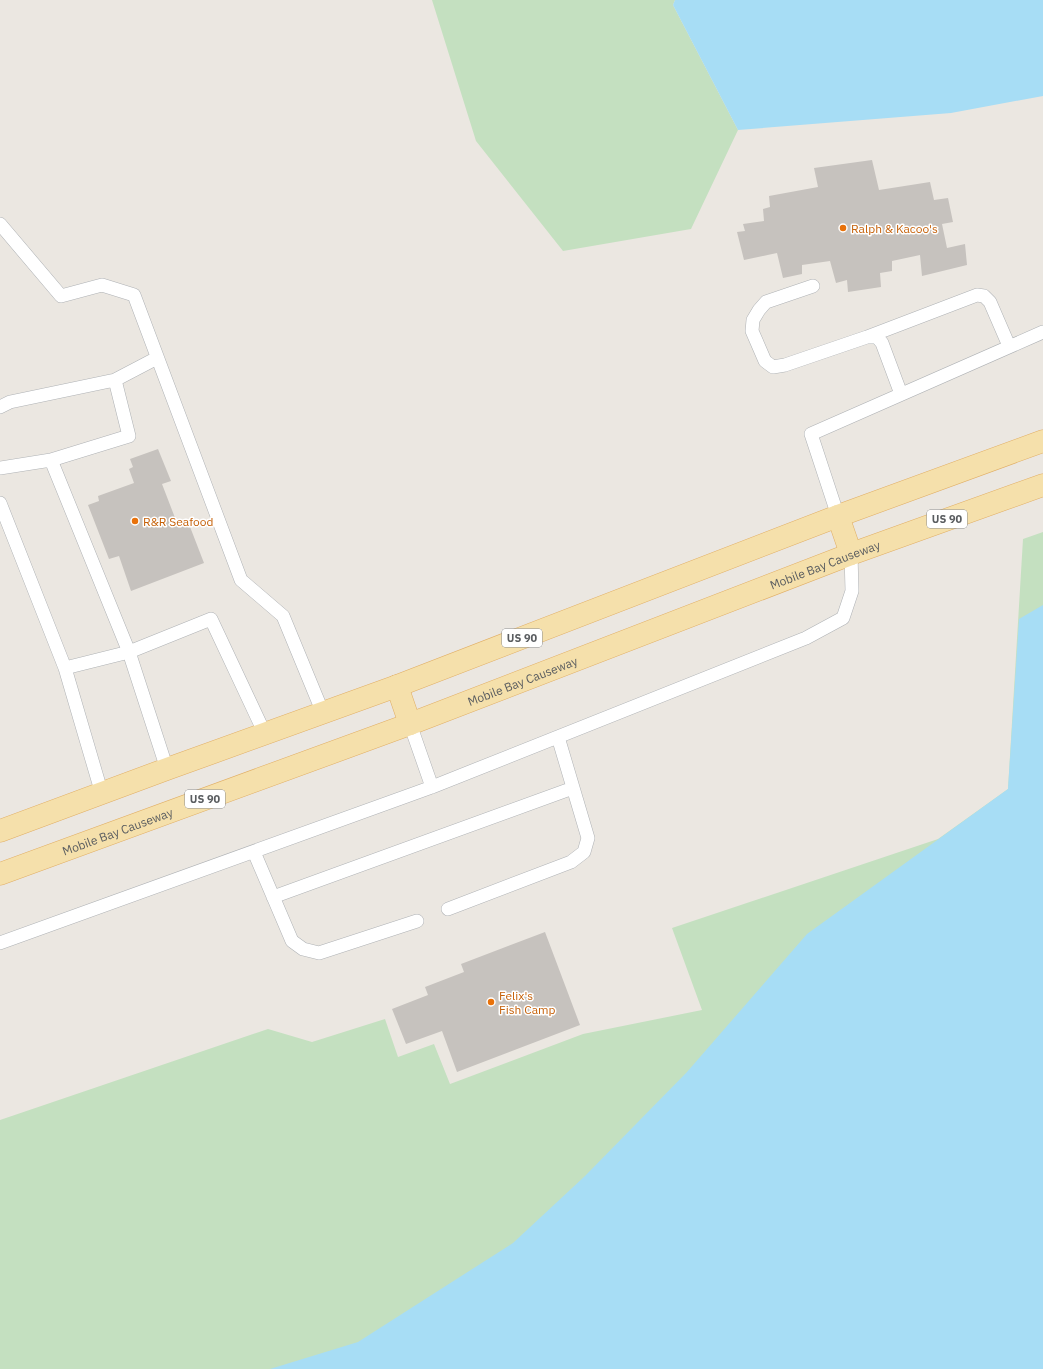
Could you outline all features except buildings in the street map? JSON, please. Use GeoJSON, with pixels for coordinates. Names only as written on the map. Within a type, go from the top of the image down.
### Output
{"type":"FeatureCollection","features":[{"type":"Feature","properties":{"kind":"main road","name":"US 90"},"geometry":{"type":"LineString","coordinates":[[0,831],[397,686],[838,516],[1043,441]]}},
{"type":"Feature","properties":{"kind":"main road","name":"Mobile Bay Causeway"},"geometry":{"type":"LineString","coordinates":[[0,874],[410,724],[851,554],[1043,484]]}},
{"type":"Feature","properties":{"kind":"main road"},"geometry":{"type":"LineString","coordinates":[[838,516],[851,554]]}},
{"type":"Feature","properties":{"kind":"main road"},"geometry":{"type":"LineString","coordinates":[[397,686],[410,724]]}},
{"type":"Feature","properties":{"kind":"lane"},"geometry":{"type":"LineString","coordinates":[[0,224],[61,296],[102,285],[134,295],[241,580],[284,616],[323,713]]}},
{"type":"Feature","properties":{"kind":"lane"},"geometry":{"type":"LineString","coordinates":[[813,286],[766,302],[759,310],[753,320],[752,331],[764,362],[773,367],[785,365],[977,295],[984,296],[990,302],[1009,346]]}},
{"type":"Feature","properties":{"kind":"lane"},"geometry":{"type":"LineString","coordinates":[[838,516],[811,434],[1043,332]]}},
{"type":"Feature","properties":{"kind":"lane"},"geometry":{"type":"LineString","coordinates":[[866,336],[877,337],[882,342],[901,394]]}},
{"type":"Feature","properties":{"kind":"lane"},"geometry":{"type":"LineString","coordinates":[[0,407],[10,402],[114,380],[157,358]]}},
{"type":"Feature","properties":{"kind":"lane"},"geometry":{"type":"LineString","coordinates":[[0,468],[51,460],[129,436],[114,380]]}},
{"type":"Feature","properties":{"kind":"lane"},"geometry":{"type":"LineString","coordinates":[[51,460],[129,652],[167,769]]}},
{"type":"Feature","properties":{"kind":"lane"},"geometry":{"type":"LineString","coordinates":[[0,503],[65,668],[102,794]]}},
{"type":"Feature","properties":{"kind":"lane"},"geometry":{"type":"LineString","coordinates":[[0,943],[432,787],[806,638],[843,618],[852,591],[851,554]]}},
{"type":"Feature","properties":{"kind":"lane"},"geometry":{"type":"LineString","coordinates":[[65,668],[129,652],[212,619],[266,734]]}},
{"type":"Feature","properties":{"kind":"lane"},"geometry":{"type":"LineString","coordinates":[[410,724],[432,787]]}},
{"type":"Feature","properties":{"kind":"lane"},"geometry":{"type":"LineString","coordinates":[[448,909],[571,862],[584,852],[588,838],[558,737]]}},
{"type":"Feature","properties":{"kind":"lane"},"geometry":{"type":"LineString","coordinates":[[273,897],[573,788]]}},
{"type":"Feature","properties":{"kind":"lane"},"geometry":{"type":"LineString","coordinates":[[254,852],[292,941],[303,949],[319,953],[417,921]]}},
{"type":"Feature","properties":{"kind":"green space"},"geometry":{"type":"Polygon","coordinates":[[[432,0],[675,0],[673,5],[738,130],[691,229],[563,251],[476,141],[432,0]]]}},
{"type":"Feature","properties":{"kind":"green space"},"geometry":{"type":"Polygon","coordinates":[[[1043,532],[1043,1266],[780,1369],[0,1369],[0,1120],[268,1029],[312,1042],[385,1019],[398,1057],[434,1044],[450,1084],[583,1034],[702,1010],[672,928],[938,839],[1008,789],[1023,539],[1043,532]]]}},
{"type":"Feature","properties":{"kind":"water"},"geometry":{"type":"Polygon","coordinates":[[[675,0],[1043,0],[1043,96],[951,113],[738,130],[673,5],[675,0]]]}},
{"type":"Feature","properties":{"kind":"water"},"geometry":{"type":"Polygon","coordinates":[[[1043,605],[1043,1369],[270,1369],[358,1342],[513,1243],[585,1176],[687,1072],[807,934],[1008,789],[1019,619],[1043,605]]]}},
{"type":"Feature","properties":{"kind":"place","name":"Ralph & Kacoo's"},"geometry":{"type":"Point","coordinates":[843,228]}},
{"type":"Feature","properties":{"kind":"place","name":"R&R Seafood"},"geometry":{"type":"Point","coordinates":[135,521]}},
{"type":"Feature","properties":{"kind":"place","name":"Felix's Fish Camp"},"geometry":{"type":"Point","coordinates":[491,1002]}}]}
